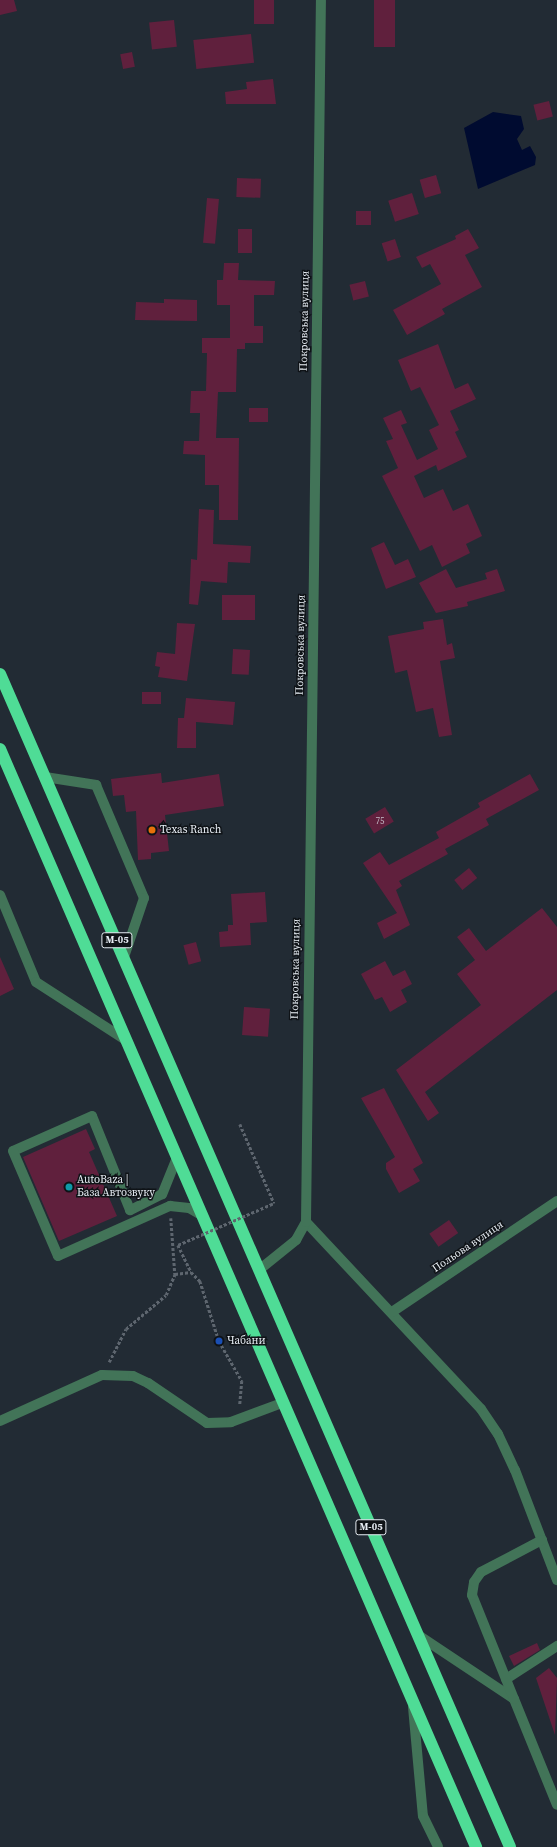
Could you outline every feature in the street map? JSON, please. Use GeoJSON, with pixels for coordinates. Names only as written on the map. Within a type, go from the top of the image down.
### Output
{"type":"FeatureCollection","features":[{"type":"Feature","properties":{"kind":"highway","name":"М-05"},"geometry":{"type":"LineString","coordinates":[[0,674],[510,1847]]}},
{"type":"Feature","properties":{"kind":"highway","name":"М-05"},"geometry":{"type":"LineString","coordinates":[[0,749],[176,1160],[476,1847]]}},
{"type":"Feature","properties":{"kind":"street","name":"Покровська вулиця"},"geometry":{"type":"LineString","coordinates":[[260,1270],[296,1240],[306,1222],[321,0]]}},
{"type":"Feature","properties":{"kind":"street"},"geometry":{"type":"LineString","coordinates":[[0,749],[0,759]]}},
{"type":"Feature","properties":{"kind":"street"},"geometry":{"type":"LineString","coordinates":[[45,777],[96,785],[144,898],[124,957]]}},
{"type":"Feature","properties":{"kind":"street"},"geometry":{"type":"LineString","coordinates":[[0,895],[36,982],[124,1039]]}},
{"type":"Feature","properties":{"kind":"street"},"geometry":{"type":"LineString","coordinates":[[176,1160],[162,1194],[130,1210],[92,1116],[13,1151],[58,1256],[170,1206],[189,1208],[201,1215]]}},
{"type":"Feature","properties":{"kind":"street","name":"Польова вулиця"},"geometry":{"type":"LineString","coordinates":[[392,1312],[557,1202]]}},
{"type":"Feature","properties":{"kind":"street"},"geometry":{"type":"LineString","coordinates":[[306,1222],[392,1312],[476,1404],[498,1434],[557,1580]]}},
{"type":"Feature","properties":{"kind":"street"},"geometry":{"type":"LineString","coordinates":[[0,1421],[102,1375],[133,1376],[148,1383],[195,1418],[218,1425],[282,1403]]}},
{"type":"Feature","properties":{"kind":"street"},"geometry":{"type":"LineString","coordinates":[[542,1540],[481,1572],[474,1582],[472,1595],[557,1804]]}},
{"type":"Feature","properties":{"kind":"street"},"geometry":{"type":"LineString","coordinates":[[418,1635],[514,1699]]}},
{"type":"Feature","properties":{"kind":"street"},"geometry":{"type":"LineString","coordinates":[[506,1679],[557,1646]]}},
{"type":"Feature","properties":{"kind":"street"},"geometry":{"type":"LineString","coordinates":[[413,1701],[424,1816],[438,1847]]}},
{"type":"Feature","properties":{"kind":"path"},"geometry":{"type":"LineString","coordinates":[[218,1425],[242,1402],[244,1390],[219,1341],[200,1282],[191,1272],[178,1245],[274,1203],[240,1124]]}},
{"type":"Feature","properties":{"kind":"path"},"geometry":{"type":"LineString","coordinates":[[102,1375],[126,1329],[166,1295],[174,1274],[170,1206]]}},
{"type":"Feature","properties":{"kind":"path"},"geometry":{"type":"LineString","coordinates":[[174,1274],[191,1272]]}},
{"type":"Feature","properties":{"kind":"water"},"geometry":{"type":"Polygon","coordinates":[[[493,112],[521,116],[524,129],[517,139],[522,150],[530,146],[536,157],[535,165],[478,189],[464,128],[493,112]]]}},
{"type":"Feature","properties":{"kind":"building"},"geometry":{"type":"Polygon","coordinates":[[[0,0],[14,0],[17,11],[0,15],[0,0]]]}},
{"type":"Feature","properties":{"kind":"building"},"geometry":{"type":"Polygon","coordinates":[[[254,0],[274,0],[274,24],[254,24],[254,0]]]}},
{"type":"Feature","properties":{"kind":"building"},"geometry":{"type":"Polygon","coordinates":[[[374,0],[395,0],[395,47],[374,47],[374,0]]]}},
{"type":"Feature","properties":{"kind":"building"},"geometry":{"type":"Polygon","coordinates":[[[174,20],[177,47],[152,49],[149,23],[174,20]]]}},
{"type":"Feature","properties":{"kind":"building"},"geometry":{"type":"Polygon","coordinates":[[[251,34],[254,63],[196,69],[193,40],[251,34]]]}},
{"type":"Feature","properties":{"kind":"building"},"geometry":{"type":"Polygon","coordinates":[[[132,52],[135,67],[123,69],[120,54],[132,52]]]}},
{"type":"Feature","properties":{"kind":"building"},"geometry":{"type":"Polygon","coordinates":[[[273,79],[276,104],[226,104],[225,92],[247,89],[246,82],[273,79]]]}},
{"type":"Feature","properties":{"kind":"building"},"geometry":{"type":"Polygon","coordinates":[[[549,101],[553,117],[537,120],[533,105],[549,101]]]}},
{"type":"Feature","properties":{"kind":"building"},"geometry":{"type":"Polygon","coordinates":[[[436,175],[441,193],[425,198],[420,180],[436,175]]]}},
{"type":"Feature","properties":{"kind":"building"},"geometry":{"type":"Polygon","coordinates":[[[237,178],[261,179],[260,198],[236,197],[237,178]]]}},
{"type":"Feature","properties":{"kind":"building"},"geometry":{"type":"Polygon","coordinates":[[[412,193],[419,214],[395,222],[388,201],[412,193]]]}},
{"type":"Feature","properties":{"kind":"building"},"geometry":{"type":"Polygon","coordinates":[[[207,198],[219,199],[215,244],[203,243],[207,198]]]}},
{"type":"Feature","properties":{"kind":"building"},"geometry":{"type":"Polygon","coordinates":[[[356,211],[371,211],[371,225],[356,225],[356,211]]]}},
{"type":"Feature","properties":{"kind":"building"},"geometry":{"type":"Polygon","coordinates":[[[238,229],[252,229],[252,253],[238,253],[238,229]]]}},
{"type":"Feature","properties":{"kind":"building"},"geometry":{"type":"Polygon","coordinates":[[[468,229],[479,248],[465,255],[482,287],[442,309],[445,314],[407,335],[393,310],[441,284],[430,264],[422,268],[416,257],[456,239],[455,236],[468,229]]]}},
{"type":"Feature","properties":{"kind":"building"},"geometry":{"type":"Polygon","coordinates":[[[395,239],[401,257],[388,261],[382,243],[395,239]]]}},
{"type":"Feature","properties":{"kind":"building"},"geometry":{"type":"Polygon","coordinates":[[[224,263],[239,263],[238,280],[275,281],[274,295],[254,295],[254,326],[263,326],[263,343],[245,343],[245,349],[237,349],[236,392],[218,392],[216,438],[239,438],[238,520],[219,520],[219,485],[205,485],[205,455],[183,454],[184,441],[199,441],[200,413],[190,413],[191,391],[206,391],[207,353],[202,353],[202,338],[230,338],[230,305],[217,305],[217,280],[223,280],[224,263]]]}},
{"type":"Feature","properties":{"kind":"building"},"geometry":{"type":"Polygon","coordinates":[[[365,281],[369,297],[353,300],[349,285],[365,281]]]}},
{"type":"Feature","properties":{"kind":"building"},"geometry":{"type":"Polygon","coordinates":[[[164,299],[197,300],[197,321],[135,320],[136,302],[164,303],[164,299]]]}},
{"type":"Feature","properties":{"kind":"building"},"geometry":{"type":"Polygon","coordinates":[[[438,344],[455,389],[468,383],[476,399],[450,411],[459,430],[455,432],[467,457],[438,471],[436,465],[414,476],[424,498],[443,489],[453,511],[468,504],[482,536],[466,544],[470,553],[442,567],[432,545],[420,551],[382,476],[398,468],[386,441],[393,439],[383,418],[401,410],[407,423],[401,425],[417,460],[438,449],[429,430],[439,425],[420,387],[411,391],[398,360],[438,344]]]}},
{"type":"Feature","properties":{"kind":"building"},"geometry":{"type":"Polygon","coordinates":[[[249,408],[268,408],[268,422],[249,422],[249,408]]]}},
{"type":"Feature","properties":{"kind":"building"},"geometry":{"type":"Polygon","coordinates":[[[199,509],[214,510],[213,544],[251,546],[250,563],[228,562],[227,583],[201,581],[198,605],[189,604],[191,559],[197,560],[199,509]]]}},
{"type":"Feature","properties":{"kind":"building"},"geometry":{"type":"Polygon","coordinates":[[[384,542],[395,565],[408,559],[416,577],[386,589],[371,548],[384,542]]]}},
{"type":"Feature","properties":{"kind":"building"},"geometry":{"type":"Polygon","coordinates":[[[446,569],[456,588],[487,579],[485,573],[497,569],[505,591],[467,602],[468,606],[436,613],[419,583],[446,569]]]}},
{"type":"Feature","properties":{"kind":"building"},"geometry":{"type":"Polygon","coordinates":[[[222,595],[255,595],[255,620],[222,620],[222,595]]]}},
{"type":"Feature","properties":{"kind":"building"},"geometry":{"type":"Polygon","coordinates":[[[443,619],[447,645],[452,643],[455,658],[440,661],[452,735],[439,737],[433,708],[416,712],[407,670],[395,673],[388,636],[424,629],[423,622],[443,619]]]}},
{"type":"Feature","properties":{"kind":"building"},"geometry":{"type":"Polygon","coordinates":[[[177,623],[195,624],[187,681],[158,677],[160,667],[155,666],[157,652],[175,654],[177,623]]]}},
{"type":"Feature","properties":{"kind":"building"},"geometry":{"type":"Polygon","coordinates":[[[233,649],[250,650],[249,675],[232,674],[233,649]]]}},
{"type":"Feature","properties":{"kind":"building"},"geometry":{"type":"Polygon","coordinates":[[[142,692],[161,692],[161,704],[142,704],[142,692]]]}},
{"type":"Feature","properties":{"kind":"building"},"geometry":{"type":"Polygon","coordinates":[[[186,698],[235,702],[233,725],[196,722],[196,748],[177,748],[178,718],[184,718],[186,698]]]}},
{"type":"Feature","properties":{"kind":"building","name":"Texas Ranch"},"geometry":{"type":"Polygon","coordinates":[[[161,773],[162,783],[219,774],[224,806],[165,815],[169,851],[151,853],[151,859],[138,860],[136,811],[126,812],[124,795],[113,796],[111,779],[161,773]]]}},
{"type":"Feature","properties":{"kind":"building"},"geometry":{"type":"Polygon","coordinates":[[[530,774],[539,790],[486,819],[489,825],[445,849],[448,854],[399,881],[402,886],[396,890],[410,925],[384,939],[377,923],[397,913],[363,863],[380,852],[389,865],[439,838],[436,832],[480,807],[478,803],[530,774]]]}},
{"type":"Feature","properties":{"kind":"building"},"geometry":{"type":"Polygon","coordinates":[[[385,807],[394,822],[374,833],[365,819],[385,807]]]}},
{"type":"Feature","properties":{"kind":"building"},"geometry":{"type":"Polygon","coordinates":[[[469,868],[477,878],[462,890],[454,880],[469,868]]]}},
{"type":"Feature","properties":{"kind":"building"},"geometry":{"type":"Polygon","coordinates":[[[265,892],[267,922],[250,923],[251,945],[220,947],[219,932],[228,931],[228,925],[233,925],[231,894],[265,892]]]}},
{"type":"Feature","properties":{"kind":"building"},"geometry":{"type":"Polygon","coordinates":[[[542,908],[557,927],[557,990],[425,1092],[439,1113],[428,1121],[396,1070],[481,1005],[457,974],[475,960],[457,937],[469,928],[486,951],[542,908]]]}},
{"type":"Feature","properties":{"kind":"building"},"geometry":{"type":"Polygon","coordinates":[[[196,942],[201,961],[189,965],[183,945],[196,942]]]}},
{"type":"Feature","properties":{"kind":"building"},"geometry":{"type":"Polygon","coordinates":[[[0,957],[14,989],[0,996],[0,957]]]}},
{"type":"Feature","properties":{"kind":"building"},"geometry":{"type":"Polygon","coordinates":[[[385,961],[393,976],[405,970],[412,984],[401,990],[407,1002],[390,1012],[382,997],[375,1000],[361,974],[385,961]]]}},
{"type":"Feature","properties":{"kind":"building"},"geometry":{"type":"Polygon","coordinates":[[[244,1007],[270,1009],[268,1037],[242,1035],[244,1007]]]}},
{"type":"Feature","properties":{"kind":"building"},"geometry":{"type":"Polygon","coordinates":[[[384,1088],[423,1163],[413,1169],[420,1181],[399,1193],[386,1169],[386,1163],[395,1157],[361,1098],[384,1088]]]}},
{"type":"Feature","properties":{"kind":"building","name":"AutoBaza | База Автозвуку"},"geometry":{"type":"Polygon","coordinates":[[[86,1129],[95,1149],[89,1152],[117,1216],[59,1241],[23,1157],[86,1129]]]}},
{"type":"Feature","properties":{"kind":"building"},"geometry":{"type":"Polygon","coordinates":[[[449,1220],[458,1233],[439,1247],[429,1234],[449,1220]]]}},
{"type":"Feature","properties":{"kind":"building"},"geometry":{"type":"Polygon","coordinates":[[[537,1643],[540,1650],[514,1666],[509,1656],[537,1643]]]}},
{"type":"Feature","properties":{"kind":"building"},"geometry":{"type":"Polygon","coordinates":[[[549,1668],[557,1678],[555,1735],[536,1678],[549,1668]]]}},
{"type":"Feature","properties":{"kind":"place","name":"Texas Ranch"},"geometry":{"type":"Point","coordinates":[152,830]}},
{"type":"Feature","properties":{"kind":"place","name":"AutoBaza | База Автозвуку"},"geometry":{"type":"Point","coordinates":[69,1187]}},
{"type":"Feature","properties":{"kind":"place","name":"Чабани"},"geometry":{"type":"Point","coordinates":[219,1341]}}]}
